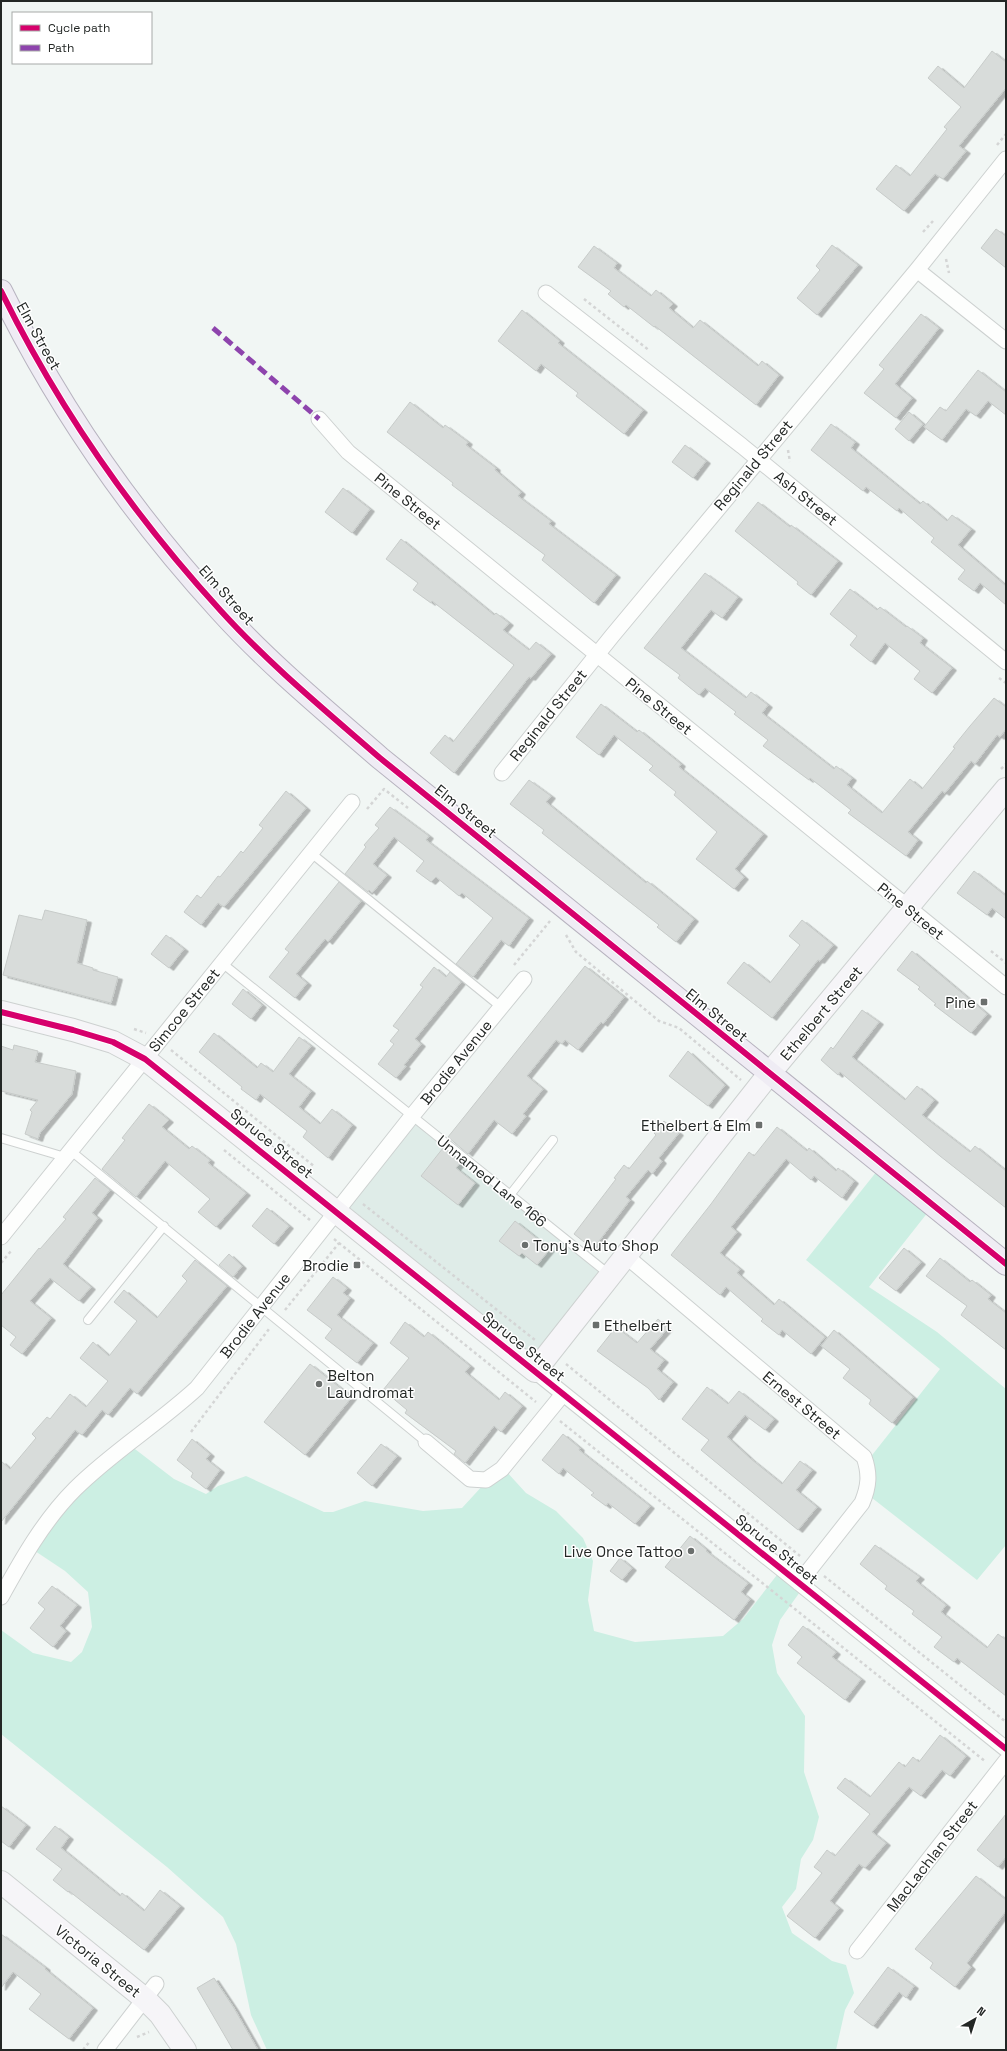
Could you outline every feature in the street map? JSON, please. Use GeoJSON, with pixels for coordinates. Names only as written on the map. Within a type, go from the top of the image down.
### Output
{"type":"FeatureCollection","features":[{"type":"Feature","properties":{"kind":"main road","name":"Elm Street"},"geometry":{"type":"LineString","coordinates":[[1,292],[37,362],[94,451],[150,528],[227,617],[304,692],[380,758],[1006,1264]]}},
{"type":"Feature","properties":{"kind":"main road"},"geometry":{"type":"LineString","coordinates":[[1,312],[37,362]]}},
{"type":"Feature","properties":{"kind":"street","name":"Reginald Street"},"geometry":{"type":"LineString","coordinates":[[502,773],[596,655],[758,459],[918,270],[1006,159]]}},
{"type":"Feature","properties":{"kind":"street"},"geometry":{"type":"LineString","coordinates":[[918,270],[1006,341]]}},
{"type":"Feature","properties":{"kind":"street","name":"Ash Street"},"geometry":{"type":"LineString","coordinates":[[546,293],[758,459],[1006,662]]}},
{"type":"Feature","properties":{"kind":"street","name":"Pine Street"},"geometry":{"type":"LineString","coordinates":[[319,419],[348,452],[908,909],[1006,987]]}},
{"type":"Feature","properties":{"kind":"street","name":"Ethelbert Street"},"geometry":{"type":"LineString","coordinates":[[535,1371],[756,1091],[1006,789]]}},
{"type":"Feature","properties":{"kind":"street","name":"Simcoe Street"},"geometry":{"type":"LineString","coordinates":[[2,1236],[352,802]]}},
{"type":"Feature","properties":{"kind":"street","name":"Brodie Avenue"},"geometry":{"type":"LineString","coordinates":[[1,1597],[34,1541],[75,1489],[141,1433],[174,1410],[197,1388],[412,1116],[524,979]]}},
{"type":"Feature","properties":{"kind":"street","name":"Spruce Street"},"geometry":{"type":"LineString","coordinates":[[1,1012],[73,1030],[113,1042],[145,1059],[1006,1749]]}},
{"type":"Feature","properties":{"kind":"street","name":"Ernest Street"},"geometry":{"type":"LineString","coordinates":[[626,1256],[864,1458],[868,1469],[868,1488],[862,1502],[799,1583]]}},
{"type":"Feature","properties":{"kind":"street"},"geometry":{"type":"LineString","coordinates":[[426,1442],[470,1479],[486,1480],[502,1469],[563,1394]]}},
{"type":"Feature","properties":{"kind":"street","name":"MacLachlan Street"},"geometry":{"type":"LineString","coordinates":[[857,1951],[1002,1766]]}},
{"type":"Feature","properties":{"kind":"street","name":"Victoria Street"},"geometry":{"type":"LineString","coordinates":[[1,1882],[151,1992],[160,2014],[186,2050]]}},
{"type":"Feature","properties":{"kind":"street"},"geometry":{"type":"LineString","coordinates":[[105,2050],[151,1992]]}},
{"type":"Feature","properties":{"kind":"lane"},"geometry":{"type":"LineString","coordinates":[[311,853],[501,1007]]}},
{"type":"Feature","properties":{"kind":"lane","name":"Unnamed Lane 166"},"geometry":{"type":"LineString","coordinates":[[222,963],[611,1276]]}},
{"type":"Feature","properties":{"kind":"lane"},"geometry":{"type":"LineString","coordinates":[[1,1138],[68,1154],[164,1226],[426,1442]]}},
{"type":"Feature","properties":{"kind":"lane"},"geometry":{"type":"LineString","coordinates":[[510,1195],[552,1140]]}},
{"type":"Feature","properties":{"kind":"lane"},"geometry":{"type":"LineString","coordinates":[[88,1320],[164,1226]]}},
{"type":"Feature","properties":{"kind":"path"},"geometry":{"type":"LineString","coordinates":[[929,280],[946,258],[948,272],[954,277]]}},
{"type":"Feature","properties":{"kind":"path"},"geometry":{"type":"LineString","coordinates":[[771,470],[793,444]]}},
{"type":"Feature","properties":{"kind":"path"},"geometry":{"type":"LineString","coordinates":[[364,814],[384,789],[408,809]]}},
{"type":"Feature","properties":{"kind":"path"},"geometry":{"type":"LineString","coordinates":[[544,917],[555,926]]}},
{"type":"Feature","properties":{"kind":"path"},"geometry":{"type":"LineString","coordinates":[[561,931],[566,935],[576,952],[659,1021],[679,1028],[756,1091]]}},
{"type":"Feature","properties":{"kind":"path"},"geometry":{"type":"LineString","coordinates":[[987,948],[1006,963]]}},
{"type":"Feature","properties":{"kind":"path"},"geometry":{"type":"LineString","coordinates":[[173,1051],[177,1045]]}},
{"type":"Feature","properties":{"kind":"path"},"geometry":{"type":"LineString","coordinates":[[219,1146],[548,1412],[1002,1766]]}},
{"type":"Feature","properties":{"kind":"path"},"geometry":{"type":"LineString","coordinates":[[191,1432],[277,1319],[339,1243]]}},
{"type":"Feature","properties":{"kind":"path"},"geometry":{"type":"LineString","coordinates":[[134,2041],[145,2032],[151,2032]]}},
{"type":"Feature","properties":{"kind":"path"},"geometry":{"type":"LineString","coordinates":[[83,2050],[91,2039]]}},
{"type":"Feature","properties":{"kind":"shaded area"},"geometry":{"type":"Polygon","coordinates":[[[412,1118],[608,1276],[535,1369],[339,1211],[412,1118]]]}},
{"type":"Feature","properties":{"kind":"green space"},"geometry":{"type":"Polygon","coordinates":[[[881,1166],[932,1207],[869,1287],[937,1332],[1006,1389],[1006,1545],[977,1580],[867,1494],[869,1459],[940,1369],[806,1260],[881,1166]]]}},
{"type":"Feature","properties":{"kind":"green space"},"geometry":{"type":"Polygon","coordinates":[[[131,1446],[174,1479],[206,1494],[218,1486],[246,1476],[324,1512],[333,1512],[365,1501],[423,1511],[462,1508],[485,1483],[506,1471],[526,1493],[556,1511],[583,1538],[593,1561],[588,1600],[594,1631],[635,1642],[723,1636],[743,1619],[780,1571],[802,1589],[780,1620],[772,1645],[777,1673],[805,1716],[804,1772],[819,1817],[813,1840],[801,1859],[796,1889],[782,1907],[792,1933],[832,1961],[846,1965],[854,1993],[845,2010],[836,2050],[267,2050],[251,2015],[236,1944],[223,1917],[167,1867],[1,1734],[1,1630],[33,1653],[71,1662],[82,1652],[92,1627],[88,1592],[65,1571],[32,1549],[76,1491],[131,1446]]]}},
{"type":"Feature","properties":{"kind":"building"},"geometry":{"type":"Polygon","coordinates":[[[992,51],[1006,62],[1006,88],[959,146],[966,151],[943,179],[935,174],[904,211],[876,189],[896,165],[910,176],[947,129],[944,127],[961,107],[928,78],[938,66],[964,88],[992,51]]]}},
{"type":"Feature","properties":{"kind":"building"},"geometry":{"type":"Polygon","coordinates":[[[996,229],[1006,236],[1006,268],[981,248],[996,229]]]}},
{"type":"Feature","properties":{"kind":"building"},"geometry":{"type":"Polygon","coordinates":[[[832,245],[858,265],[817,315],[797,298],[820,270],[816,266],[832,245]]]}},
{"type":"Feature","properties":{"kind":"building"},"geometry":{"type":"Polygon","coordinates":[[[594,246],[617,263],[614,268],[651,296],[656,290],[673,304],[669,308],[693,328],[700,320],[758,366],[762,361],[779,375],[756,405],[655,326],[654,327],[626,305],[624,307],[608,294],[611,291],[578,267],[594,246]]]}},
{"type":"Feature","properties":{"kind":"building"},"geometry":{"type":"Polygon","coordinates":[[[522,310],[560,341],[558,343],[643,410],[624,434],[576,396],[578,393],[541,364],[536,371],[498,341],[522,310]]]}},
{"type":"Feature","properties":{"kind":"building"},"geometry":{"type":"Polygon","coordinates":[[[921,314],[939,328],[895,384],[912,398],[896,418],[864,393],[884,369],[879,365],[921,314]]]}},
{"type":"Feature","properties":{"kind":"building"},"geometry":{"type":"Polygon","coordinates":[[[978,370],[1006,392],[1006,415],[988,401],[976,416],[966,409],[942,440],[924,427],[940,407],[946,411],[978,370]]]}},
{"type":"Feature","properties":{"kind":"building"},"geometry":{"type":"Polygon","coordinates":[[[410,402],[443,428],[445,425],[468,442],[466,445],[496,468],[495,470],[521,492],[518,496],[551,521],[549,524],[616,575],[594,603],[542,560],[545,555],[452,485],[453,483],[387,432],[410,402]]]}},
{"type":"Feature","properties":{"kind":"building"},"geometry":{"type":"Polygon","coordinates":[[[909,412],[923,424],[909,441],[895,429],[909,412]]]}},
{"type":"Feature","properties":{"kind":"building"},"geometry":{"type":"Polygon","coordinates":[[[831,424],[855,442],[851,448],[920,504],[923,501],[947,521],[952,515],[971,529],[958,545],[1006,586],[1006,605],[980,583],[974,591],[958,579],[965,570],[931,542],[934,538],[899,508],[897,511],[866,487],[863,491],[811,450],[831,424]]]}},
{"type":"Feature","properties":{"kind":"building"},"geometry":{"type":"Polygon","coordinates":[[[685,445],[706,461],[693,478],[672,462],[685,445]]]}},
{"type":"Feature","properties":{"kind":"building"},"geometry":{"type":"Polygon","coordinates":[[[343,488],[370,509],[352,533],[325,512],[343,488]]]}},
{"type":"Feature","properties":{"kind":"building"},"geometry":{"type":"Polygon","coordinates":[[[758,502],[838,561],[811,595],[797,584],[798,582],[735,531],[758,502]]]}},
{"type":"Feature","properties":{"kind":"building"},"geometry":{"type":"Polygon","coordinates":[[[401,539],[494,615],[496,613],[509,623],[503,630],[529,650],[536,642],[551,654],[531,678],[529,677],[454,773],[430,753],[445,735],[453,742],[514,665],[432,601],[431,603],[413,590],[418,583],[386,559],[401,539]]]}},
{"type":"Feature","properties":{"kind":"building"},"geometry":{"type":"Polygon","coordinates":[[[705,573],[738,597],[722,618],[711,610],[681,648],[746,698],[751,692],[768,705],[762,713],[834,769],[836,766],[852,778],[847,785],[882,813],[910,779],[922,789],[955,748],[953,747],[994,698],[1006,707],[1006,729],[1000,737],[997,735],[975,764],[971,761],[945,793],[942,791],[908,832],[918,840],[906,856],[848,813],[851,810],[810,778],[809,780],[763,746],[768,740],[734,714],[736,712],[705,688],[699,695],[678,678],[680,675],[644,648],[705,573]]]}},
{"type":"Feature","properties":{"kind":"building"},"geometry":{"type":"Polygon","coordinates":[[[850,589],[877,610],[880,607],[923,638],[920,643],[952,668],[932,693],[914,679],[920,671],[885,643],[871,662],[850,645],[857,636],[830,614],[850,589]]]}},
{"type":"Feature","properties":{"kind":"building"},"geometry":{"type":"Polygon","coordinates":[[[601,704],[637,732],[639,730],[681,764],[679,767],[763,834],[735,869],[744,877],[734,889],[696,859],[717,832],[674,795],[676,792],[649,770],[653,766],[614,735],[599,755],[576,737],[601,704]]]}},
{"type":"Feature","properties":{"kind":"building"},"geometry":{"type":"Polygon","coordinates":[[[529,780],[551,796],[546,802],[646,883],[647,881],[694,919],[676,942],[657,927],[659,925],[542,833],[544,830],[510,804],[529,780]]]}},
{"type":"Feature","properties":{"kind":"building"},"geometry":{"type":"Polygon","coordinates":[[[286,791],[306,808],[224,907],[218,903],[201,925],[184,912],[197,895],[201,898],[218,876],[220,877],[241,851],[243,853],[263,828],[259,825],[286,791]]]}},
{"type":"Feature","properties":{"kind":"building"},"geometry":{"type":"Polygon","coordinates":[[[390,807],[429,836],[426,840],[529,918],[509,946],[501,940],[473,977],[456,964],[493,918],[462,893],[459,896],[436,877],[431,882],[416,871],[424,861],[394,837],[373,864],[387,875],[372,893],[369,890],[368,892],[345,874],[366,847],[364,845],[379,828],[375,825],[390,807]]]}},
{"type":"Feature","properties":{"kind":"building"},"geometry":{"type":"Polygon","coordinates":[[[974,871],[1006,896],[1006,919],[992,908],[987,915],[957,893],[974,871]]]}},
{"type":"Feature","properties":{"kind":"building"},"geometry":{"type":"Polygon","coordinates":[[[339,882],[361,901],[328,942],[325,939],[296,974],[307,983],[295,998],[269,977],[289,952],[285,949],[339,882]]]}},
{"type":"Feature","properties":{"kind":"building"},"geometry":{"type":"Polygon","coordinates":[[[45,910],[87,920],[77,963],[93,968],[93,970],[118,977],[111,1003],[3,975],[19,915],[42,920],[45,910]]]}},
{"type":"Feature","properties":{"kind":"building"},"geometry":{"type":"Polygon","coordinates":[[[802,920],[833,945],[820,961],[818,960],[772,1018],[727,983],[744,962],[770,983],[800,945],[789,936],[802,920]]]}},
{"type":"Feature","properties":{"kind":"building"},"geometry":{"type":"Polygon","coordinates":[[[166,935],[184,949],[169,968],[151,954],[166,935]]]}},
{"type":"Feature","properties":{"kind":"building"},"geometry":{"type":"Polygon","coordinates":[[[912,951],[987,1014],[971,1033],[934,1005],[936,1004],[918,989],[920,987],[897,970],[912,951]]]}},
{"type":"Feature","properties":{"kind":"building"},"geometry":{"type":"Polygon","coordinates":[[[585,966],[624,997],[603,1024],[601,1022],[578,1050],[565,1040],[562,1044],[556,1040],[527,1076],[543,1089],[523,1114],[526,1116],[512,1134],[494,1120],[468,1154],[448,1137],[585,966]]]}},
{"type":"Feature","properties":{"kind":"building"},"geometry":{"type":"Polygon","coordinates":[[[434,967],[446,977],[450,972],[461,982],[415,1039],[421,1044],[404,1065],[406,1066],[396,1078],[378,1064],[394,1044],[390,1041],[399,1030],[393,1026],[423,987],[420,985],[434,967]]]}},
{"type":"Feature","properties":{"kind":"building"},"geometry":{"type":"Polygon","coordinates":[[[243,989],[262,1005],[251,1019],[232,1004],[243,989]]]}},
{"type":"Feature","properties":{"kind":"building"},"geometry":{"type":"Polygon","coordinates":[[[862,1010],[879,1022],[852,1057],[905,1100],[917,1086],[934,1100],[922,1115],[970,1152],[975,1146],[1006,1171],[1006,1208],[940,1156],[840,1072],[838,1075],[821,1060],[831,1047],[833,1049],[862,1010]]]}},
{"type":"Feature","properties":{"kind":"building"},"geometry":{"type":"Polygon","coordinates":[[[214,1033],[257,1068],[261,1063],[273,1072],[299,1037],[311,1046],[289,1074],[311,1091],[299,1107],[320,1124],[332,1109],[352,1125],[328,1158],[303,1137],[307,1131],[260,1094],[256,1100],[241,1089],[242,1087],[199,1052],[214,1033]]]}},
{"type":"Feature","properties":{"kind":"building"},"geometry":{"type":"Polygon","coordinates":[[[14,1045],[38,1051],[35,1062],[76,1071],[72,1094],[40,1133],[38,1139],[25,1134],[32,1112],[30,1110],[38,1100],[1,1091],[1,1046],[13,1050],[14,1045]]]}},
{"type":"Feature","properties":{"kind":"building"},"geometry":{"type":"Polygon","coordinates":[[[688,1051],[725,1085],[708,1106],[669,1076],[688,1051]]]}},
{"type":"Feature","properties":{"kind":"building"},"geometry":{"type":"Polygon","coordinates":[[[149,1104],[169,1120],[162,1127],[189,1149],[192,1146],[210,1160],[208,1163],[246,1193],[216,1227],[198,1212],[210,1199],[165,1161],[136,1197],[102,1169],[125,1140],[122,1138],[149,1104]]]}},
{"type":"Feature","properties":{"kind":"building"},"geometry":{"type":"Polygon","coordinates":[[[664,1121],[679,1133],[659,1158],[662,1161],[652,1174],[648,1170],[626,1197],[630,1200],[593,1249],[574,1234],[616,1179],[614,1178],[624,1165],[629,1169],[656,1135],[654,1133],[664,1121]]]}},
{"type":"Feature","properties":{"kind":"building"},"geometry":{"type":"Polygon","coordinates":[[[777,1127],[807,1151],[809,1148],[836,1171],[838,1168],[854,1181],[842,1198],[814,1176],[811,1180],[786,1159],[731,1227],[737,1232],[720,1253],[740,1269],[737,1273],[774,1305],[779,1299],[825,1337],[811,1354],[782,1330],[779,1335],[761,1321],[763,1319],[726,1287],[720,1295],[671,1255],[749,1152],[754,1156],[777,1127]]]}},
{"type":"Feature","properties":{"kind":"building"},"geometry":{"type":"Polygon","coordinates":[[[443,1148],[461,1162],[456,1168],[475,1183],[458,1205],[421,1176],[443,1148]]]}},
{"type":"Feature","properties":{"kind":"building"},"geometry":{"type":"Polygon","coordinates":[[[95,1178],[110,1190],[92,1213],[98,1218],[63,1264],[91,1287],[79,1301],[50,1278],[30,1301],[51,1318],[22,1354],[10,1345],[16,1337],[1,1325],[1,1295],[39,1248],[40,1249],[66,1219],[63,1217],[95,1178]]]}},
{"type":"Feature","properties":{"kind":"building"},"geometry":{"type":"Polygon","coordinates":[[[267,1208],[289,1226],[274,1244],[252,1226],[267,1208]]]}},
{"type":"Feature","properties":{"kind":"building","name":"Tony's Auto Shop"},"geometry":{"type":"Polygon","coordinates":[[[515,1221],[550,1249],[537,1265],[522,1253],[519,1256],[499,1241],[515,1221]]]}},
{"type":"Feature","properties":{"kind":"building"},"geometry":{"type":"Polygon","coordinates":[[[904,1248],[921,1262],[896,1291],[879,1278],[904,1248]]]}},
{"type":"Feature","properties":{"kind":"building"},"geometry":{"type":"Polygon","coordinates":[[[229,1254],[242,1266],[233,1277],[219,1265],[229,1254]]]}},
{"type":"Feature","properties":{"kind":"building"},"geometry":{"type":"Polygon","coordinates":[[[940,1258],[970,1282],[972,1280],[991,1295],[988,1299],[1006,1313],[1006,1350],[961,1315],[967,1306],[926,1276],[940,1258]]]}},
{"type":"Feature","properties":{"kind":"building"},"geometry":{"type":"Polygon","coordinates":[[[195,1260],[227,1286],[137,1394],[130,1388],[108,1415],[102,1410],[82,1435],[75,1430],[1,1522],[1,1461],[10,1469],[36,1438],[32,1434],[47,1417],[50,1419],[70,1394],[86,1407],[108,1381],[80,1358],[93,1342],[109,1356],[137,1321],[114,1302],[124,1290],[157,1318],[187,1281],[182,1276],[195,1260]]]}},
{"type":"Feature","properties":{"kind":"building"},"geometry":{"type":"Polygon","coordinates":[[[333,1277],[347,1288],[343,1293],[350,1298],[337,1315],[373,1343],[357,1363],[325,1338],[332,1329],[307,1310],[333,1277]]]}},
{"type":"Feature","properties":{"kind":"building"},"geometry":{"type":"Polygon","coordinates":[[[658,1319],[668,1328],[650,1349],[664,1360],[657,1369],[673,1382],[659,1400],[648,1388],[597,1351],[616,1327],[637,1343],[658,1319]]]}},
{"type":"Feature","properties":{"kind":"building"},"geometry":{"type":"Polygon","coordinates":[[[405,1322],[424,1337],[428,1332],[470,1366],[465,1372],[499,1400],[505,1392],[522,1406],[501,1432],[494,1426],[465,1463],[454,1454],[456,1451],[405,1413],[407,1410],[383,1390],[409,1358],[390,1343],[405,1322]]]}},
{"type":"Feature","properties":{"kind":"building"},"geometry":{"type":"Polygon","coordinates":[[[834,1330],[913,1397],[892,1423],[869,1404],[871,1400],[843,1378],[850,1369],[821,1346],[834,1330]]]}},
{"type":"Feature","properties":{"kind":"building"},"geometry":{"type":"Polygon","coordinates":[[[310,1364],[352,1397],[305,1455],[264,1422],[310,1364]]]}},
{"type":"Feature","properties":{"kind":"building"},"geometry":{"type":"Polygon","coordinates":[[[707,1387],[728,1404],[739,1391],[774,1419],[765,1430],[745,1415],[727,1437],[782,1484],[800,1461],[812,1470],[796,1490],[817,1507],[798,1530],[701,1450],[709,1440],[682,1419],[707,1387]]]}},
{"type":"Feature","properties":{"kind":"building"},"geometry":{"type":"Polygon","coordinates":[[[563,1434],[580,1448],[579,1450],[650,1506],[635,1524],[608,1503],[606,1506],[591,1495],[594,1493],[563,1468],[559,1474],[542,1460],[563,1434]]]}},
{"type":"Feature","properties":{"kind":"building"},"geometry":{"type":"Polygon","coordinates":[[[192,1439],[210,1454],[206,1459],[220,1470],[206,1489],[191,1477],[193,1473],[177,1460],[192,1439]]]}},
{"type":"Feature","properties":{"kind":"building"},"geometry":{"type":"Polygon","coordinates":[[[381,1444],[397,1456],[372,1486],[357,1473],[381,1444]]]}},
{"type":"Feature","properties":{"kind":"building"},"geometry":{"type":"Polygon","coordinates":[[[690,1536],[707,1550],[706,1551],[748,1583],[741,1592],[750,1599],[734,1620],[665,1567],[690,1536]]]}},
{"type":"Feature","properties":{"kind":"building"},"geometry":{"type":"Polygon","coordinates":[[[875,1545],[920,1577],[916,1581],[946,1605],[941,1612],[987,1648],[998,1634],[1006,1640],[1006,1696],[957,1658],[954,1662],[934,1647],[942,1637],[912,1614],[914,1611],[885,1589],[887,1586],[860,1564],[875,1545]]]}},
{"type":"Feature","properties":{"kind":"building"},"geometry":{"type":"Polygon","coordinates":[[[620,1558],[632,1568],[622,1580],[610,1571],[620,1558]]]}},
{"type":"Feature","properties":{"kind":"building"},"geometry":{"type":"Polygon","coordinates":[[[52,1586],[77,1605],[60,1626],[66,1631],[53,1647],[30,1628],[45,1609],[38,1603],[52,1586]]]}},
{"type":"Feature","properties":{"kind":"building"},"geometry":{"type":"Polygon","coordinates":[[[803,1626],[836,1652],[832,1657],[861,1679],[845,1700],[797,1663],[802,1657],[788,1645],[803,1626]]]}},
{"type":"Feature","properties":{"kind":"building"},"geometry":{"type":"Polygon","coordinates":[[[940,1735],[966,1756],[950,1776],[942,1770],[921,1796],[909,1787],[872,1832],[886,1843],[865,1868],[859,1864],[830,1901],[839,1908],[815,1938],[787,1916],[822,1873],[814,1867],[827,1850],[835,1856],[870,1814],[837,1788],[845,1778],[870,1797],[899,1762],[905,1767],[913,1757],[919,1762],[940,1735]]]}},
{"type":"Feature","properties":{"kind":"building"},"geometry":{"type":"Polygon","coordinates":[[[1,1806],[26,1825],[9,1847],[1,1841],[1,1806]]]}},
{"type":"Feature","properties":{"kind":"building"},"geometry":{"type":"Polygon","coordinates":[[[1006,1814],[1006,1857],[998,1867],[977,1850],[1006,1814]]]}},
{"type":"Feature","properties":{"kind":"building"},"geometry":{"type":"Polygon","coordinates":[[[55,1826],[69,1837],[61,1848],[120,1896],[122,1893],[144,1911],[160,1890],[180,1906],[144,1950],[53,1880],[62,1869],[36,1849],[55,1826]]]}},
{"type":"Feature","properties":{"kind":"building"},"geometry":{"type":"Polygon","coordinates":[[[976,1876],[1006,1900],[1006,1911],[967,1963],[971,1967],[955,1987],[930,1968],[933,1963],[915,1949],[976,1876]]]}},
{"type":"Feature","properties":{"kind":"building"},"geometry":{"type":"Polygon","coordinates":[[[1,1934],[46,1968],[45,1969],[93,2008],[69,2039],[29,2009],[41,1994],[13,1972],[1,1988],[1,1934]]]}},
{"type":"Feature","properties":{"kind":"building"},"geometry":{"type":"Polygon","coordinates":[[[888,1967],[914,1986],[906,1998],[899,1992],[873,2026],[854,2012],[888,1967]]]}},
{"type":"Feature","properties":{"kind":"building"},"geometry":{"type":"Polygon","coordinates":[[[214,1978],[234,2008],[258,2050],[233,2050],[197,1988],[214,1978]]]}},
{"type":"Feature","properties":{"kind":"marked path"},"geometry":{"type":"LineString","coordinates":[[213,328],[319,419]]}},
{"type":"Feature","properties":{"kind":"cycle path"},"geometry":{"type":"LineString","coordinates":[[1,291],[47,377],[100,459],[128,499],[189,575],[258,650],[380,758],[1006,1264]]}},
{"type":"Feature","properties":{"kind":"cycle path"},"geometry":{"type":"LineString","coordinates":[[1,1012],[73,1030],[113,1042],[145,1059],[1006,1749]]}},
{"type":"Feature","properties":{"kind":"place","name":"Pine"},"geometry":{"type":"Point","coordinates":[984,1002]}},
{"type":"Feature","properties":{"kind":"place","name":"Ethelbert & Elm"},"geometry":{"type":"Point","coordinates":[759,1125]}},
{"type":"Feature","properties":{"kind":"place","name":"Tony's Auto Shop"},"geometry":{"type":"Point","coordinates":[525,1245]}},
{"type":"Feature","properties":{"kind":"place","name":"Brodie"},"geometry":{"type":"Point","coordinates":[357,1265]}},
{"type":"Feature","properties":{"kind":"place","name":"Ethelbert"},"geometry":{"type":"Point","coordinates":[596,1325]}},
{"type":"Feature","properties":{"kind":"place","name":"Belton Laundromat"},"geometry":{"type":"Point","coordinates":[319,1384]}},
{"type":"Feature","properties":{"kind":"place","name":"Live Once Tattoo"},"geometry":{"type":"Point","coordinates":[691,1551]}}]}
